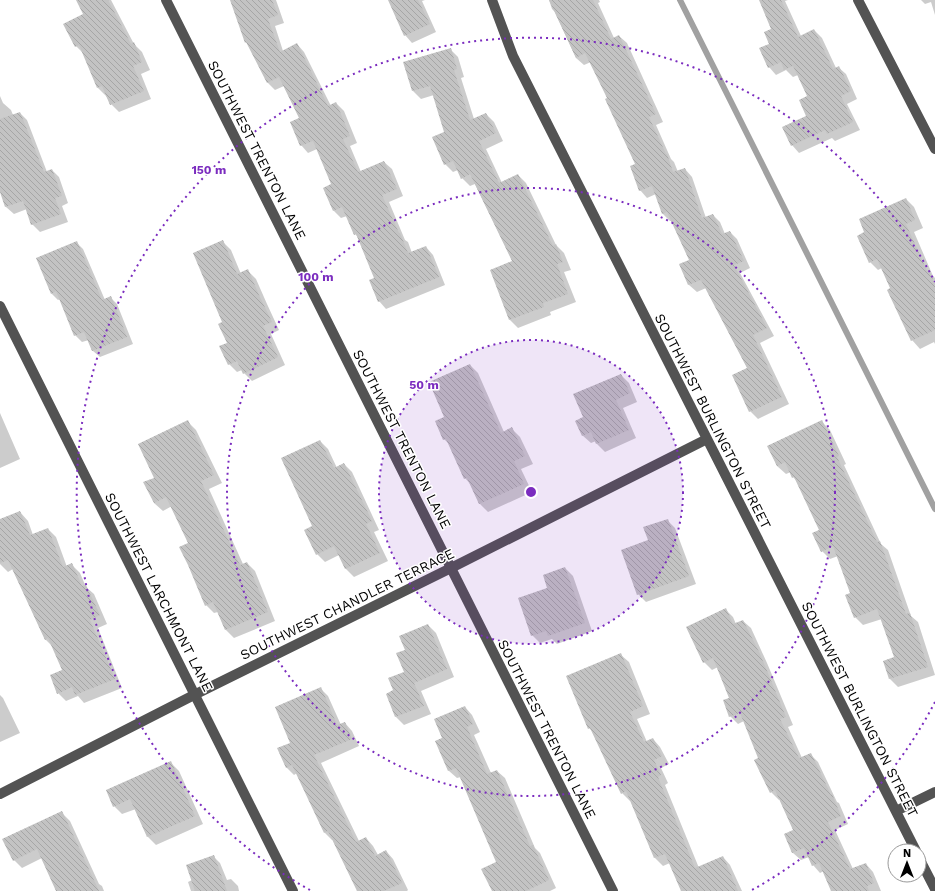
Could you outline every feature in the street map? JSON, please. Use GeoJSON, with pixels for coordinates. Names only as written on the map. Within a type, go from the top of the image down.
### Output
{"type":"FeatureCollection","features":[{"type":"Feature","properties":{"kind":"street","name":"SOUTHWEST TRENTON LANE"},"geometry":{"type":"LineString","coordinates":[[166,0],[613,891]]}},
{"type":"Feature","properties":{"kind":"street","name":"SOUTHWEST BURLINGTON STREET"},"geometry":{"type":"LineString","coordinates":[[492,0],[513,56],[912,843]]}},
{"type":"Feature","properties":{"kind":"street"},"geometry":{"type":"LineString","coordinates":[[858,0],[935,149]]}},
{"type":"Feature","properties":{"kind":"street","name":"SOUTHWEST LARCHMONT LANE"},"geometry":{"type":"LineString","coordinates":[[0,306],[292,891]]}},
{"type":"Feature","properties":{"kind":"street","name":"SOUTHWEST CHANDLER TERRACE"},"geometry":{"type":"LineString","coordinates":[[0,794],[194,695],[707,439]]}},
{"type":"Feature","properties":{"kind":"street"},"geometry":{"type":"LineString","coordinates":[[896,811],[935,792]]}},
{"type":"Feature","properties":{"kind":"street"},"geometry":{"type":"LineString","coordinates":[[927,874],[935,890]]}},
{"type":"Feature","properties":{"kind":"building"},"geometry":{"type":"Polygon","coordinates":[[[76,0],[108,0],[131,44],[134,42],[142,62],[133,66],[144,91],[110,105],[102,86],[97,88],[79,45],[75,47],[63,24],[83,14],[76,0]]]}},
{"type":"Feature","properties":{"kind":"building"},"geometry":{"type":"Polygon","coordinates":[[[230,0],[272,0],[278,15],[268,19],[280,52],[297,43],[328,106],[336,102],[350,136],[343,139],[358,172],[384,161],[397,189],[382,195],[408,253],[426,246],[439,277],[378,302],[369,280],[374,278],[356,234],[354,235],[342,207],[333,211],[323,188],[331,184],[313,141],[300,146],[290,122],[299,118],[279,77],[267,83],[246,42],[245,43],[230,0]]]}},
{"type":"Feature","properties":{"kind":"building"},"geometry":{"type":"Polygon","coordinates":[[[388,0],[418,0],[430,24],[404,36],[388,0]]]}},
{"type":"Feature","properties":{"kind":"building"},"geometry":{"type":"Polygon","coordinates":[[[549,0],[593,0],[611,39],[619,35],[656,114],[649,117],[667,154],[673,172],[685,168],[702,218],[713,214],[722,234],[730,231],[744,261],[734,265],[767,328],[753,335],[782,397],[749,412],[732,375],[747,368],[701,280],[688,285],[679,264],[689,260],[667,212],[662,214],[652,186],[639,191],[630,166],[635,164],[605,99],[607,98],[585,53],[576,58],[549,0]]]}},
{"type":"Feature","properties":{"kind":"building"},"geometry":{"type":"Polygon","coordinates":[[[759,0],[781,0],[798,37],[814,29],[833,69],[839,66],[851,91],[841,96],[853,122],[827,134],[825,130],[791,146],[782,127],[806,116],[799,100],[807,96],[793,66],[784,70],[781,62],[768,68],[759,48],[769,44],[764,32],[771,29],[759,0]]]}},
{"type":"Feature","properties":{"kind":"building"},"geometry":{"type":"Polygon","coordinates":[[[451,48],[457,69],[454,70],[470,120],[486,113],[496,133],[479,141],[499,183],[518,174],[553,246],[556,244],[563,262],[557,264],[568,294],[543,303],[544,307],[509,320],[490,270],[512,261],[470,174],[461,179],[453,161],[444,165],[432,137],[444,132],[430,86],[412,91],[403,62],[451,48]]]}},
{"type":"Feature","properties":{"kind":"building"},"geometry":{"type":"Polygon","coordinates":[[[20,112],[44,172],[52,169],[62,196],[55,198],[61,214],[31,225],[23,201],[5,207],[0,192],[0,119],[20,112]]]}},
{"type":"Feature","properties":{"kind":"building"},"geometry":{"type":"Polygon","coordinates":[[[906,198],[915,220],[906,224],[927,271],[929,270],[935,284],[935,330],[911,341],[887,290],[890,288],[877,259],[869,263],[857,236],[864,232],[859,219],[906,198]]]}},
{"type":"Feature","properties":{"kind":"building"},"geometry":{"type":"Polygon","coordinates":[[[223,240],[237,274],[248,269],[272,322],[263,326],[278,357],[243,374],[237,361],[228,365],[219,346],[227,343],[218,324],[222,322],[193,253],[223,240]]]}},
{"type":"Feature","properties":{"kind":"building"},"geometry":{"type":"Polygon","coordinates":[[[77,241],[102,300],[111,296],[127,337],[92,351],[84,332],[74,336],[56,291],[51,294],[36,258],[77,241]]]}},
{"type":"Feature","properties":{"kind":"building"},"geometry":{"type":"Polygon","coordinates":[[[470,364],[501,433],[512,427],[525,456],[514,461],[524,484],[479,504],[467,478],[464,479],[446,439],[443,440],[435,421],[444,417],[429,382],[470,364]]]}},
{"type":"Feature","properties":{"kind":"building"},"geometry":{"type":"Polygon","coordinates":[[[621,374],[630,393],[616,400],[629,430],[596,444],[591,432],[582,436],[575,421],[583,417],[573,394],[621,374]]]}},
{"type":"Feature","properties":{"kind":"building"},"geometry":{"type":"Polygon","coordinates":[[[188,420],[214,475],[201,481],[240,565],[247,562],[268,612],[225,630],[213,602],[205,606],[179,547],[188,543],[166,497],[154,503],[143,482],[154,478],[138,444],[188,420]]]}},
{"type":"Feature","properties":{"kind":"building"},"geometry":{"type":"Polygon","coordinates":[[[822,420],[839,456],[837,457],[877,542],[880,541],[906,614],[910,613],[928,667],[889,679],[883,661],[894,657],[877,609],[854,618],[845,595],[850,593],[833,546],[821,552],[812,533],[819,530],[794,477],[792,478],[785,462],[777,466],[767,446],[822,420]]]}},
{"type":"Feature","properties":{"kind":"building"},"geometry":{"type":"Polygon","coordinates":[[[320,440],[334,468],[344,463],[372,521],[366,524],[380,553],[345,569],[334,546],[316,555],[304,530],[312,526],[281,458],[320,440]]]}},
{"type":"Feature","properties":{"kind":"building"},"geometry":{"type":"Polygon","coordinates":[[[20,511],[30,535],[48,528],[63,567],[72,563],[82,586],[86,585],[100,615],[90,620],[115,679],[75,695],[72,687],[57,694],[50,675],[62,670],[48,638],[45,640],[8,560],[0,563],[0,519],[20,511]]]}},
{"type":"Feature","properties":{"kind":"building"},"geometry":{"type":"Polygon","coordinates":[[[668,519],[689,576],[637,595],[621,550],[648,540],[643,527],[668,519]]]}},
{"type":"Feature","properties":{"kind":"building"},"geometry":{"type":"Polygon","coordinates":[[[565,567],[585,623],[548,636],[546,631],[531,636],[518,598],[547,588],[543,575],[565,567]]]}},
{"type":"Feature","properties":{"kind":"building"},"geometry":{"type":"Polygon","coordinates":[[[726,608],[733,624],[743,620],[760,654],[786,717],[780,719],[799,758],[811,753],[831,795],[832,794],[841,816],[828,822],[850,869],[866,863],[874,883],[867,886],[869,891],[831,891],[819,863],[812,866],[804,848],[792,853],[784,834],[793,830],[775,790],[770,793],[754,760],[758,758],[740,713],[729,717],[723,700],[729,698],[713,658],[703,663],[686,627],[726,608]]]}},
{"type":"Feature","properties":{"kind":"building"},"geometry":{"type":"Polygon","coordinates":[[[428,624],[447,669],[414,683],[424,706],[395,717],[386,694],[393,690],[388,678],[404,672],[396,653],[405,650],[399,636],[428,624]]]}},
{"type":"Feature","properties":{"kind":"building"},"geometry":{"type":"Polygon","coordinates":[[[621,653],[643,706],[630,712],[644,742],[653,738],[662,756],[654,760],[661,775],[658,777],[695,868],[723,856],[738,891],[681,891],[665,854],[654,858],[626,791],[621,794],[590,728],[588,729],[566,676],[621,653]]]}},
{"type":"Feature","properties":{"kind":"building"},"geometry":{"type":"Polygon","coordinates":[[[321,687],[337,725],[345,722],[352,739],[314,755],[356,842],[366,837],[375,856],[386,850],[402,883],[384,891],[357,891],[328,831],[324,833],[292,765],[286,768],[277,748],[290,743],[275,707],[321,687]]]}},
{"type":"Feature","properties":{"kind":"building"},"geometry":{"type":"Polygon","coordinates":[[[465,706],[473,724],[467,727],[487,774],[497,770],[530,846],[533,845],[549,880],[526,891],[492,891],[481,869],[496,862],[456,768],[448,771],[435,741],[442,738],[434,719],[465,706]]]}},
{"type":"Feature","properties":{"kind":"building"},"geometry":{"type":"Polygon","coordinates":[[[171,761],[195,816],[147,837],[130,799],[113,807],[106,790],[171,761]]]}},
{"type":"Feature","properties":{"kind":"building"},"geometry":{"type":"Polygon","coordinates":[[[62,811],[99,891],[56,891],[37,849],[13,861],[2,839],[62,811]]]}},
{"type":"Feature","properties":{"kind":"building"},"geometry":{"type":"Polygon","coordinates":[[[214,855],[227,891],[195,891],[186,865],[214,855]]]}},
{"type":"Feature","properties":{"kind":"waterway"},"geometry":{"type":"LineString","coordinates":[[680,0],[935,509]]}}]}
